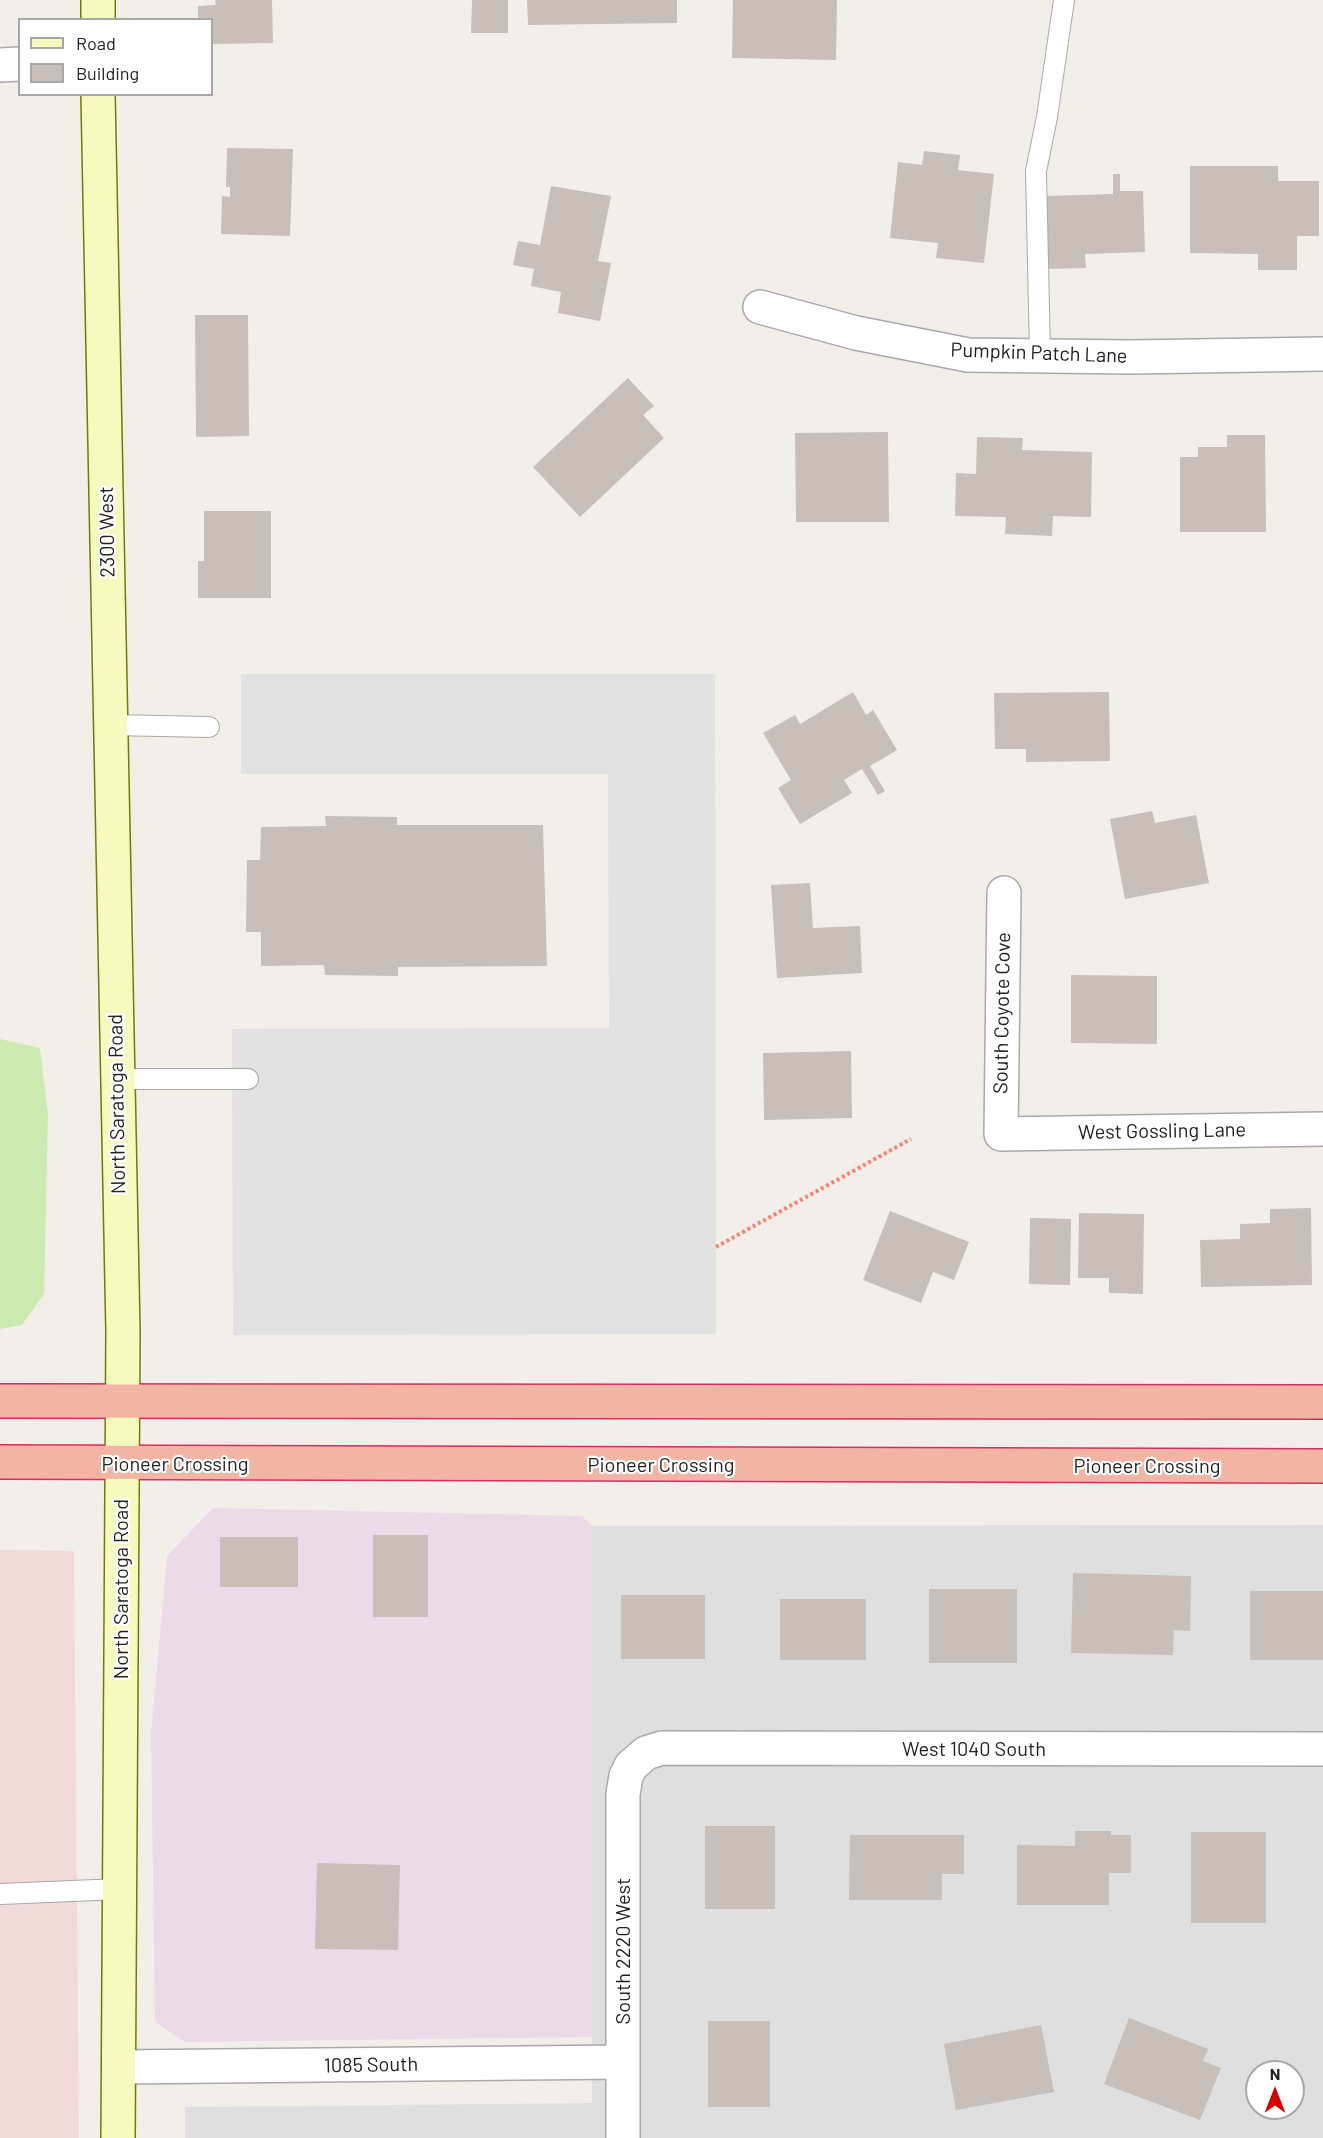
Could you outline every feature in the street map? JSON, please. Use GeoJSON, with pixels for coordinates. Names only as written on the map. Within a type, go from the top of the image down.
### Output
{"type":"FeatureCollection","features":[{"type":"Feature","properties":{"kind":"highway"},"geometry":{"type":"LineString","coordinates":[[0,1401],[1323,1402]]}},
{"type":"Feature","properties":{"kind":"highway","name":"Pioneer Crossing"},"geometry":{"type":"LineString","coordinates":[[0,1462],[1323,1466]]}},
{"type":"Feature","properties":{"kind":"main road"},"geometry":{"type":"LineString","coordinates":[[98,0],[98,18]]}},
{"type":"Feature","properties":{"kind":"main road","name":"2300 West"},"geometry":{"type":"LineString","coordinates":[[98,96],[114,969]]}},
{"type":"Feature","properties":{"kind":"main road","name":"North Saratoga Road"},"geometry":{"type":"LineString","coordinates":[[114,969],[123,1332],[118,2138]]}},
{"type":"Feature","properties":{"kind":"street"},"geometry":{"type":"LineString","coordinates":[[0,65],[18,64]]}},
{"type":"Feature","properties":{"kind":"street","name":"Pumpkin Patch Lane"},"geometry":{"type":"LineString","coordinates":[[760,307],[856,333],[968,355],[1131,357],[1323,354]]}},
{"type":"Feature","properties":{"kind":"street","name":"South Coyote Cove"},"geometry":{"type":"LineString","coordinates":[[1001,1134],[1004,893]]}},
{"type":"Feature","properties":{"kind":"street","name":"West Gossling Lane"},"geometry":{"type":"LineString","coordinates":[[1001,1134],[1323,1129]]}},
{"type":"Feature","properties":{"kind":"street","name":"West 1040 South"},"geometry":{"type":"LineString","coordinates":[[632,1766],[646,1753],[662,1748],[1323,1749]]}},
{"type":"Feature","properties":{"kind":"street","name":"South 2220 West"},"geometry":{"type":"LineString","coordinates":[[623,2138],[623,1794],[626,1776],[632,1766]]}},
{"type":"Feature","properties":{"kind":"street","name":"1085 South"},"geometry":{"type":"LineString","coordinates":[[119,2067],[623,2062]]}},
{"type":"Feature","properties":{"kind":"lane"},"geometry":{"type":"LineString","coordinates":[[1040,355],[1036,171],[1047,117],[1064,0]]}},
{"type":"Feature","properties":{"kind":"lane"},"geometry":{"type":"LineString","coordinates":[[111,725],[209,727]]}},
{"type":"Feature","properties":{"kind":"lane"},"geometry":{"type":"LineString","coordinates":[[117,1079],[248,1079]]}},
{"type":"Feature","properties":{"kind":"lane"},"geometry":{"type":"LineString","coordinates":[[0,1894],[120,1888]]}},
{"type":"Feature","properties":{"kind":"path"},"geometry":{"type":"LineString","coordinates":[[716,1247],[911,1139]]}},
{"type":"Feature","properties":{"kind":"shaded area"},"geometry":{"type":"Polygon","coordinates":[[[241,674],[715,674],[716,1334],[233,1335],[232,1029],[609,1028],[608,774],[241,774],[241,674]]]}},
{"type":"Feature","properties":{"kind":"shaded area"},"geometry":{"type":"Polygon","coordinates":[[[213,1508],[582,1516],[592,1526],[592,2037],[185,2042],[155,2022],[151,1734],[167,1556],[213,1508]]]}},
{"type":"Feature","properties":{"kind":"shaded area"},"geometry":{"type":"Polygon","coordinates":[[[1323,1525],[1323,2138],[185,2138],[185,2107],[592,2103],[592,1526],[1323,1525]]]}},
{"type":"Feature","properties":{"kind":"shaded area"},"geometry":{"type":"Polygon","coordinates":[[[0,1550],[74,1551],[79,2138],[0,2138],[0,1550]]]}},
{"type":"Feature","properties":{"kind":"green space"},"geometry":{"type":"Polygon","coordinates":[[[0,1039],[40,1048],[48,1113],[44,1294],[22,1325],[0,1329],[0,1039]]]}},
{"type":"Feature","properties":{"kind":"building"},"geometry":{"type":"Polygon","coordinates":[[[215,0],[272,0],[273,43],[213,44],[213,18],[198,18],[198,6],[216,5],[215,0]]]}},
{"type":"Feature","properties":{"kind":"building"},"geometry":{"type":"Polygon","coordinates":[[[472,0],[508,0],[508,33],[471,33],[472,0]]]}},
{"type":"Feature","properties":{"kind":"building"},"geometry":{"type":"Polygon","coordinates":[[[527,0],[677,0],[677,23],[528,25],[527,0]]]}},
{"type":"Feature","properties":{"kind":"building"},"geometry":{"type":"Polygon","coordinates":[[[733,0],[837,0],[836,60],[732,58],[733,0]]]}},
{"type":"Feature","properties":{"kind":"building"},"geometry":{"type":"Polygon","coordinates":[[[227,148],[293,149],[290,236],[221,234],[222,196],[230,197],[230,187],[226,187],[227,148]]]}},
{"type":"Feature","properties":{"kind":"building"},"geometry":{"type":"Polygon","coordinates":[[[924,151],[960,155],[958,170],[994,174],[984,263],[936,258],[938,243],[890,238],[898,162],[922,165],[924,151]]]}},
{"type":"Feature","properties":{"kind":"building"},"geometry":{"type":"Polygon","coordinates":[[[1190,166],[1278,166],[1278,181],[1319,181],[1319,236],[1297,236],[1297,270],[1258,270],[1258,254],[1190,253],[1190,166]]]}},
{"type":"Feature","properties":{"kind":"building"},"geometry":{"type":"Polygon","coordinates":[[[1113,174],[1120,174],[1120,191],[1143,191],[1145,252],[1085,254],[1086,268],[1048,269],[1046,196],[1113,194],[1113,174]]]}},
{"type":"Feature","properties":{"kind":"building"},"geometry":{"type":"Polygon","coordinates":[[[551,186],[611,196],[598,261],[611,263],[600,321],[558,313],[561,292],[531,286],[534,269],[513,265],[518,241],[540,245],[551,186]]]}},
{"type":"Feature","properties":{"kind":"building"},"geometry":{"type":"Polygon","coordinates":[[[195,315],[248,315],[249,436],[196,437],[195,315]]]}},
{"type":"Feature","properties":{"kind":"building"},"geometry":{"type":"Polygon","coordinates":[[[628,378],[654,406],[643,415],[664,438],[580,517],[533,467],[628,378]]]}},
{"type":"Feature","properties":{"kind":"building"},"geometry":{"type":"Polygon","coordinates":[[[888,432],[889,522],[796,522],[795,433],[888,432]]]}},
{"type":"Feature","properties":{"kind":"building"},"geometry":{"type":"Polygon","coordinates":[[[1227,435],[1265,435],[1266,532],[1180,532],[1180,457],[1198,457],[1198,447],[1227,447],[1227,435]]]}},
{"type":"Feature","properties":{"kind":"building"},"geometry":{"type":"Polygon","coordinates":[[[977,437],[1023,438],[1022,450],[1092,452],[1091,517],[1053,516],[1052,536],[1005,534],[1006,517],[955,516],[956,473],[976,474],[977,437]]]}},
{"type":"Feature","properties":{"kind":"building"},"geometry":{"type":"Polygon","coordinates":[[[204,511],[271,511],[271,598],[198,598],[198,561],[204,561],[204,511]]]}},
{"type":"Feature","properties":{"kind":"building"},"geometry":{"type":"Polygon","coordinates":[[[853,692],[866,715],[873,710],[897,750],[870,766],[885,791],[878,795],[862,769],[844,780],[852,793],[800,824],[778,788],[791,780],[763,733],[795,715],[800,724],[853,692]]]}},
{"type":"Feature","properties":{"kind":"building"},"geometry":{"type":"Polygon","coordinates":[[[1109,692],[1110,761],[1026,762],[1026,749],[995,749],[994,693],[1109,692]]]}},
{"type":"Feature","properties":{"kind":"building"},"geometry":{"type":"Polygon","coordinates":[[[1152,811],[1155,823],[1196,815],[1209,883],[1125,899],[1110,819],[1152,811]]]}},
{"type":"Feature","properties":{"kind":"building"},"geometry":{"type":"Polygon","coordinates":[[[325,816],[397,817],[397,825],[543,825],[547,966],[398,967],[398,976],[325,975],[324,965],[261,966],[261,932],[246,932],[247,860],[260,860],[261,827],[326,826],[325,816]]]}},
{"type":"Feature","properties":{"kind":"building"},"geometry":{"type":"Polygon","coordinates":[[[810,883],[813,928],[860,926],[862,973],[777,978],[771,885],[810,883]]]}},
{"type":"Feature","properties":{"kind":"building"},"geometry":{"type":"Polygon","coordinates":[[[1071,975],[1157,976],[1157,1044],[1071,1043],[1071,975]]]}},
{"type":"Feature","properties":{"kind":"building"},"geometry":{"type":"Polygon","coordinates":[[[851,1051],[852,1118],[764,1120],[763,1053],[851,1051]]]}},
{"type":"Feature","properties":{"kind":"building"},"geometry":{"type":"Polygon","coordinates":[[[1311,1208],[1312,1285],[1201,1287],[1200,1240],[1240,1239],[1240,1224],[1270,1223],[1270,1209],[1311,1208]]]}},
{"type":"Feature","properties":{"kind":"building"},"geometry":{"type":"Polygon","coordinates":[[[890,1211],[969,1242],[954,1280],[933,1272],[921,1303],[863,1280],[890,1211]]]}},
{"type":"Feature","properties":{"kind":"building"},"geometry":{"type":"Polygon","coordinates":[[[1079,1213],[1144,1214],[1143,1294],[1109,1293],[1109,1278],[1078,1278],[1079,1213]]]}},
{"type":"Feature","properties":{"kind":"building"},"geometry":{"type":"Polygon","coordinates":[[[1030,1218],[1071,1219],[1070,1285],[1029,1284],[1030,1218]]]}},
{"type":"Feature","properties":{"kind":"building"},"geometry":{"type":"Polygon","coordinates":[[[373,1535],[428,1535],[428,1617],[373,1617],[373,1535]]]}},
{"type":"Feature","properties":{"kind":"building"},"geometry":{"type":"Polygon","coordinates":[[[220,1537],[298,1537],[298,1587],[220,1587],[220,1537]]]}},
{"type":"Feature","properties":{"kind":"building"},"geometry":{"type":"Polygon","coordinates":[[[1073,1573],[1191,1576],[1190,1631],[1174,1630],[1173,1655],[1071,1653],[1073,1573]]]}},
{"type":"Feature","properties":{"kind":"building"},"geometry":{"type":"Polygon","coordinates":[[[929,1589],[1017,1589],[1017,1663],[929,1663],[929,1589]]]}},
{"type":"Feature","properties":{"kind":"building"},"geometry":{"type":"Polygon","coordinates":[[[1250,1591],[1323,1591],[1323,1660],[1250,1660],[1250,1591]]]}},
{"type":"Feature","properties":{"kind":"building"},"geometry":{"type":"Polygon","coordinates":[[[621,1595],[705,1595],[705,1659],[621,1659],[621,1595]]]}},
{"type":"Feature","properties":{"kind":"building"},"geometry":{"type":"Polygon","coordinates":[[[780,1599],[866,1599],[866,1660],[780,1660],[780,1599]]]}},
{"type":"Feature","properties":{"kind":"building"},"geometry":{"type":"Polygon","coordinates":[[[705,1826],[775,1826],[775,1909],[705,1909],[705,1826]]]}},
{"type":"Feature","properties":{"kind":"building"},"geometry":{"type":"Polygon","coordinates":[[[1075,1831],[1111,1831],[1111,1835],[1131,1835],[1131,1873],[1109,1873],[1109,1905],[1017,1905],[1017,1845],[1075,1846],[1075,1831]]]}},
{"type":"Feature","properties":{"kind":"building"},"geometry":{"type":"Polygon","coordinates":[[[1191,1832],[1266,1832],[1266,1923],[1191,1923],[1191,1832]]]}},
{"type":"Feature","properties":{"kind":"building"},"geometry":{"type":"Polygon","coordinates":[[[850,1835],[964,1835],[964,1874],[942,1874],[942,1900],[849,1900],[850,1835]]]}},
{"type":"Feature","properties":{"kind":"building"},"geometry":{"type":"Polygon","coordinates":[[[317,1863],[400,1865],[398,1950],[315,1949],[317,1863]]]}},
{"type":"Feature","properties":{"kind":"building"},"geometry":{"type":"Polygon","coordinates":[[[1129,2018],[1208,2049],[1203,2061],[1221,2068],[1200,2120],[1104,2084],[1129,2018]]]}},
{"type":"Feature","properties":{"kind":"building"},"geometry":{"type":"Polygon","coordinates":[[[708,2021],[770,2021],[770,2107],[708,2107],[708,2021]]]}},
{"type":"Feature","properties":{"kind":"building"},"geometry":{"type":"Polygon","coordinates":[[[1041,2025],[1054,2092],[956,2110],[944,2044],[1041,2025]]]}}]}
